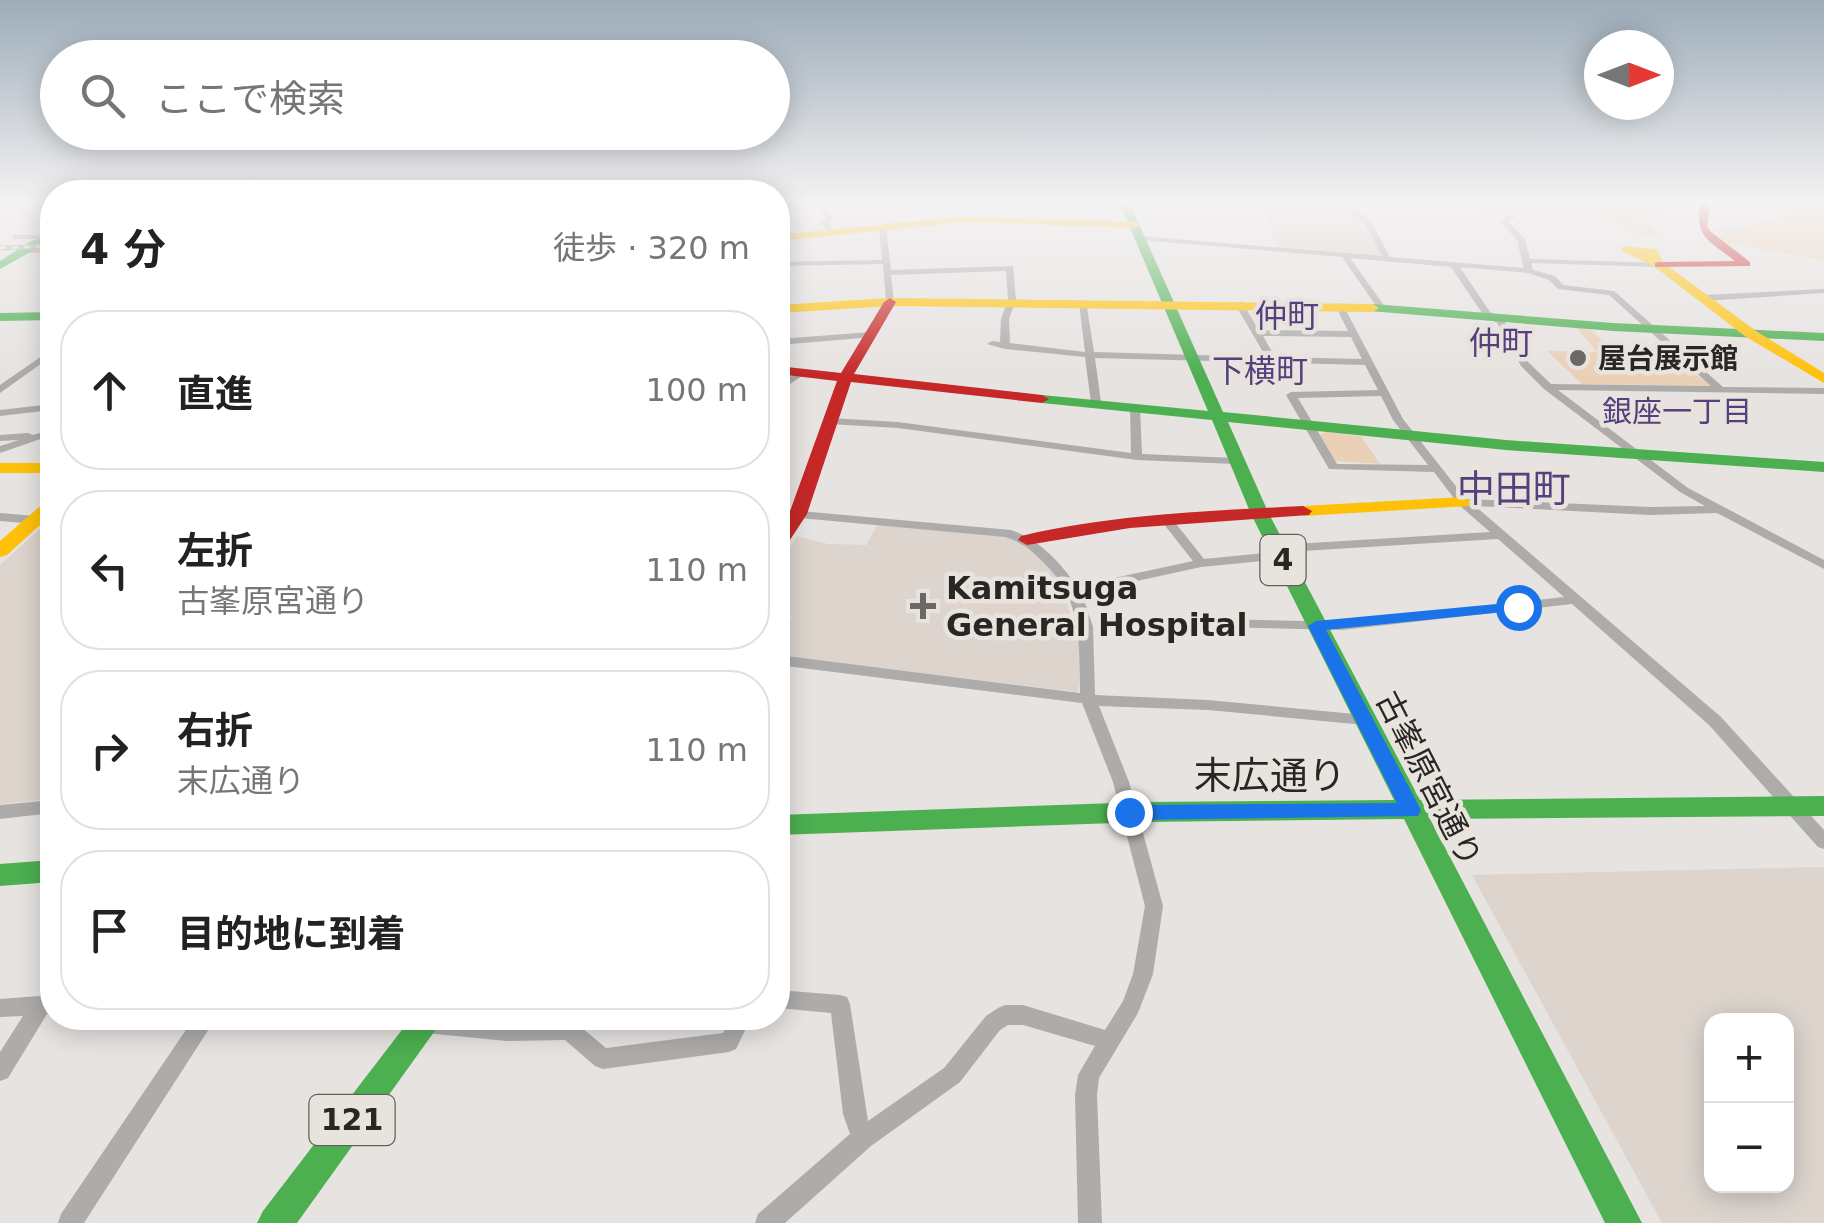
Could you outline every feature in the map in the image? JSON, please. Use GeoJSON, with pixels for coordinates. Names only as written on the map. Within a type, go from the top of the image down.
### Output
{"type":"FeatureCollection","features":[{"type":"Feature","properties":{"kind":"main road","name":"古峯原宮通り"},"geometry":{"type":"LineString","coordinates":[[1150,261],[1260,514],[1624,1223]]}},
{"type":"Feature","properties":{"kind":"main road"},"geometry":{"type":"LineString","coordinates":[[1660,264],[1746,264],[1742,261]]}},
{"type":"Feature","properties":{"kind":"main road"},"geometry":{"type":"LineString","coordinates":[[1660,264],[1751,334],[1824,379]]}},
{"type":"Feature","properties":{"kind":"main road"},"geometry":{"type":"LineString","coordinates":[[790,509],[846,376],[890,302]]}},
{"type":"Feature","properties":{"kind":"main road"},"geometry":{"type":"LineString","coordinates":[[790,308],[890,302],[1339,306],[1648,329],[1824,336]]}},
{"type":"Feature","properties":{"kind":"main road"},"geometry":{"type":"LineString","coordinates":[[0,317],[40,315]]}},
{"type":"Feature","properties":{"kind":"main road"},"geometry":{"type":"LineString","coordinates":[[790,371],[1217,418],[1824,466]]}},
{"type":"Feature","properties":{"kind":"main road"},"geometry":{"type":"LineString","coordinates":[[0,468],[40,468]]}},
{"type":"Feature","properties":{"kind":"main road"},"geometry":{"type":"LineString","coordinates":[[1027,540],[1079,528],[1166,518],[1463,502]]}},
{"type":"Feature","properties":{"kind":"main road"},"geometry":{"type":"LineString","coordinates":[[0,551],[40,516]]}},
{"type":"Feature","properties":{"kind":"main road","name":"末広通り"},"geometry":{"type":"LineString","coordinates":[[790,825],[1129,812],[1824,806]]}},
{"type":"Feature","properties":{"kind":"main road"},"geometry":{"type":"LineString","coordinates":[[0,875],[40,872]]}},
{"type":"Feature","properties":{"kind":"main road","name":"121"},"geometry":{"type":"LineString","coordinates":[[275,1223],[420,1030]]}},
{"type":"Feature","properties":{"kind":"street"},"geometry":{"type":"LineString","coordinates":[[887,261],[890,302]]}},
{"type":"Feature","properties":{"kind":"street"},"geometry":{"type":"LineString","coordinates":[[1348,261],[1382,308]]}},
{"type":"Feature","properties":{"kind":"street"},"geometry":{"type":"LineString","coordinates":[[1410,261],[1529,266],[1660,264]]}},
{"type":"Feature","properties":{"kind":"street"},"geometry":{"type":"LineString","coordinates":[[1528,261],[1529,266],[1561,287],[1610,293],[1720,389]]}},
{"type":"Feature","properties":{"kind":"street"},"geometry":{"type":"LineString","coordinates":[[790,264],[1010,268],[1005,346]]}},
{"type":"Feature","properties":{"kind":"street"},"geometry":{"type":"LineString","coordinates":[[1454,265],[1462,282],[1500,321],[1524,364],[1548,387],[1630,453],[1718,509],[1824,565]]}},
{"type":"Feature","properties":{"kind":"street"},"geometry":{"type":"LineString","coordinates":[[1704,298],[1824,291]]}},
{"type":"Feature","properties":{"kind":"street"},"geometry":{"type":"LineString","coordinates":[[1083,303],[1096,403]]}},
{"type":"Feature","properties":{"kind":"street"},"geometry":{"type":"LineString","coordinates":[[1239,304],[1272,360]]}},
{"type":"Feature","properties":{"kind":"street"},"geometry":{"type":"LineString","coordinates":[[1339,306],[1382,393],[1408,435],[1463,502],[1714,721],[1824,842]]}},
{"type":"Feature","properties":{"kind":"street"},"geometry":{"type":"LineString","coordinates":[[1257,333],[1354,334]]}},
{"type":"Feature","properties":{"kind":"street"},"geometry":{"type":"LineString","coordinates":[[790,341],[872,336]]}},
{"type":"Feature","properties":{"kind":"street"},"geometry":{"type":"LineString","coordinates":[[992,344],[1090,355],[1370,362]]}},
{"type":"Feature","properties":{"kind":"street"},"geometry":{"type":"LineString","coordinates":[[0,390],[40,361]]}},
{"type":"Feature","properties":{"kind":"street"},"geometry":{"type":"LineString","coordinates":[[790,381],[803,372]]}},
{"type":"Feature","properties":{"kind":"street"},"geometry":{"type":"LineString","coordinates":[[1548,387],[1824,392]]}},
{"type":"Feature","properties":{"kind":"street"},"geometry":{"type":"LineString","coordinates":[[1382,393],[1291,395],[1333,467],[1436,469]]}},
{"type":"Feature","properties":{"kind":"street"},"geometry":{"type":"LineString","coordinates":[[0,412],[40,408]]}},
{"type":"Feature","properties":{"kind":"street"},"geometry":{"type":"LineString","coordinates":[[1135,408],[1137,457]]}},
{"type":"Feature","properties":{"kind":"street"},"geometry":{"type":"LineString","coordinates":[[830,421],[898,425],[1137,457],[1235,461]]}},
{"type":"Feature","properties":{"kind":"street"},"geometry":{"type":"LineString","coordinates":[[0,438],[40,434]]}},
{"type":"Feature","properties":{"kind":"street"},"geometry":{"type":"LineString","coordinates":[[0,450],[40,436]]}},
{"type":"Feature","properties":{"kind":"street"},"geometry":{"type":"LineString","coordinates":[[1463,502],[1650,511],[1718,509]]}},
{"type":"Feature","properties":{"kind":"street"},"geometry":{"type":"LineString","coordinates":[[790,513],[1007,533],[1027,540],[1060,570],[1074,592],[1086,627],[1088,698],[1129,812],[1154,906],[1143,974],[1131,1006],[1089,1075],[1086,1095],[1090,1223]]}},
{"type":"Feature","properties":{"kind":"street"},"geometry":{"type":"LineString","coordinates":[[0,517],[36,520]]}},
{"type":"Feature","properties":{"kind":"street"},"geometry":{"type":"LineString","coordinates":[[1166,518],[1201,562]]}},
{"type":"Feature","properties":{"kind":"street"},"geometry":{"type":"LineString","coordinates":[[1074,592],[1201,562],[1502,535]]}},
{"type":"Feature","properties":{"kind":"street"},"geometry":{"type":"LineString","coordinates":[[1215,623],[1342,626],[1574,600]]}},
{"type":"Feature","properties":{"kind":"street"},"geometry":{"type":"LineString","coordinates":[[790,661],[1088,698],[1365,720]]}},
{"type":"Feature","properties":{"kind":"street"},"geometry":{"type":"LineString","coordinates":[[0,812],[40,807]]}},
{"type":"Feature","properties":{"kind":"street"},"geometry":{"type":"LineString","coordinates":[[790,1000],[840,1004],[854,1114],[863,1138]]}},
{"type":"Feature","properties":{"kind":"street"},"geometry":{"type":"LineString","coordinates":[[0,1008],[40,1005]]}},
{"type":"Feature","properties":{"kind":"street"},"geometry":{"type":"LineString","coordinates":[[768,1223],[863,1138],[952,1075],[1005,1014],[1023,1015],[1095,1035],[1108,1044]]}},
{"type":"Feature","properties":{"kind":"street"},"geometry":{"type":"LineString","coordinates":[[0,1071],[40,1015]]}},
{"type":"Feature","properties":{"kind":"street"},"geometry":{"type":"LineString","coordinates":[[70,1223],[198,1030]]}},
{"type":"Feature","properties":{"kind":"street"},"geometry":{"type":"LineString","coordinates":[[499,1030],[570,1030],[603,1059],[729,1042],[735,1030]]}},
{"type":"Feature","properties":{"kind":"shaded area"},"geometry":{"type":"Polygon","coordinates":[[[1577,328],[1590,329],[1616,354],[1666,355],[1713,386],[1582,384],[1547,351],[1597,352],[1577,328]]]}},
{"type":"Feature","properties":{"kind":"shaded area"},"geometry":{"type":"Polygon","coordinates":[[[1326,432],[1361,436],[1380,464],[1334,461],[1318,436],[1326,432]]]}},
{"type":"Feature","properties":{"kind":"shaded area","name":"Kamitsuga General Hospital"},"geometry":{"type":"Polygon","coordinates":[[[878,524],[1005,536],[1024,545],[1052,570],[1066,600],[1081,646],[1078,692],[790,657],[790,547],[797,536],[828,544],[866,545],[878,524]]]}},
{"type":"Feature","properties":{"kind":"shaded area"},"geometry":{"type":"Polygon","coordinates":[[[40,529],[40,800],[0,804],[0,565],[40,529]]]}},
{"type":"Feature","properties":{"kind":"shaded area"},"geometry":{"type":"Polygon","coordinates":[[[1824,867],[1824,1223],[1662,1223],[1472,875],[1824,867]]]}},
{"type":"Feature","properties":{"kind":"traffic: fast"},"geometry":{"type":"LineString","coordinates":[[0,266],[7,261]]}},
{"type":"Feature","properties":{"kind":"traffic: fast"},"geometry":{"type":"LineString","coordinates":[[1150,261],[1260,514],[1624,1223]]}},
{"type":"Feature","properties":{"kind":"traffic: fast"},"geometry":{"type":"LineString","coordinates":[[1373,308],[1613,327],[1824,337]]}},
{"type":"Feature","properties":{"kind":"traffic: fast"},"geometry":{"type":"LineString","coordinates":[[0,317],[40,316]]}},
{"type":"Feature","properties":{"kind":"traffic: fast"},"geometry":{"type":"LineString","coordinates":[[1042,399],[1506,445],[1824,467]]}},
{"type":"Feature","properties":{"kind":"traffic: fast"},"geometry":{"type":"LineString","coordinates":[[790,825],[1144,812],[1824,806]]}},
{"type":"Feature","properties":{"kind":"traffic: fast"},"geometry":{"type":"LineString","coordinates":[[0,875],[40,872]]}},
{"type":"Feature","properties":{"kind":"traffic: fast"},"geometry":{"type":"LineString","coordinates":[[275,1223],[420,1030]]}},
{"type":"Feature","properties":{"kind":"traffic: slow"},"geometry":{"type":"LineString","coordinates":[[1651,261],[1659,265]]}},
{"type":"Feature","properties":{"kind":"traffic: slow"},"geometry":{"type":"LineString","coordinates":[[1657,261],[1659,265]]}},
{"type":"Feature","properties":{"kind":"traffic: slow"},"geometry":{"type":"LineString","coordinates":[[1659,265],[1751,334]]}},
{"type":"Feature","properties":{"kind":"traffic: slow"},"geometry":{"type":"LineString","coordinates":[[790,308],[890,302],[1373,308]]}},
{"type":"Feature","properties":{"kind":"traffic: slow"},"geometry":{"type":"LineString","coordinates":[[1751,334],[1824,379]]}},
{"type":"Feature","properties":{"kind":"traffic: slow"},"geometry":{"type":"LineString","coordinates":[[0,468],[40,468]]}},
{"type":"Feature","properties":{"kind":"traffic: slow"},"geometry":{"type":"LineString","coordinates":[[1303,511],[1463,502]]}},
{"type":"Feature","properties":{"kind":"traffic: slow"},"geometry":{"type":"LineString","coordinates":[[0,551],[40,516]]}},
{"type":"Feature","properties":{"kind":"traffic: jam"},"geometry":{"type":"LineString","coordinates":[[1659,265],[1746,264],[1742,261]]}},
{"type":"Feature","properties":{"kind":"traffic: jam"},"geometry":{"type":"LineString","coordinates":[[790,526],[798,514],[846,376],[890,302]]}},
{"type":"Feature","properties":{"kind":"traffic: jam"},"geometry":{"type":"LineString","coordinates":[[790,371],[1042,399]]}},
{"type":"Feature","properties":{"kind":"traffic: jam"},"geometry":{"type":"LineString","coordinates":[[1027,540],[1130,523],[1303,511]]}},
{"type":"Feature","properties":{"kind":"place","name":"屋台展示館"},"geometry":{"type":"Point","coordinates":[1578,358]}},
{"type":"Feature","properties":{"kind":"place","name":"Kamitsuga General Hospital"},"geometry":{"type":"Point","coordinates":[923,606]}},
{"type":"Feature","properties":{"kind":"district","name":"仲町"},"geometry":{"type":"Point","coordinates":[1287,316]}},
{"type":"Feature","properties":{"kind":"district","name":"仲町"},"geometry":{"type":"Point","coordinates":[1501,343]}},
{"type":"Feature","properties":{"kind":"district","name":"下横町"},"geometry":{"type":"Point","coordinates":[1260,371]}},
{"type":"Feature","properties":{"kind":"district","name":"銀座一丁目"},"geometry":{"type":"Point","coordinates":[1677,412]}},
{"type":"Feature","properties":{"kind":"district","name":"中田町"},"geometry":{"type":"Point","coordinates":[1514,489]}},
{"type":"Feature","properties":{"kind":"route"},"geometry":{"type":"LineString","coordinates":[[1129,812],[1411,810],[1316,626],[1518,607]]}}]}
